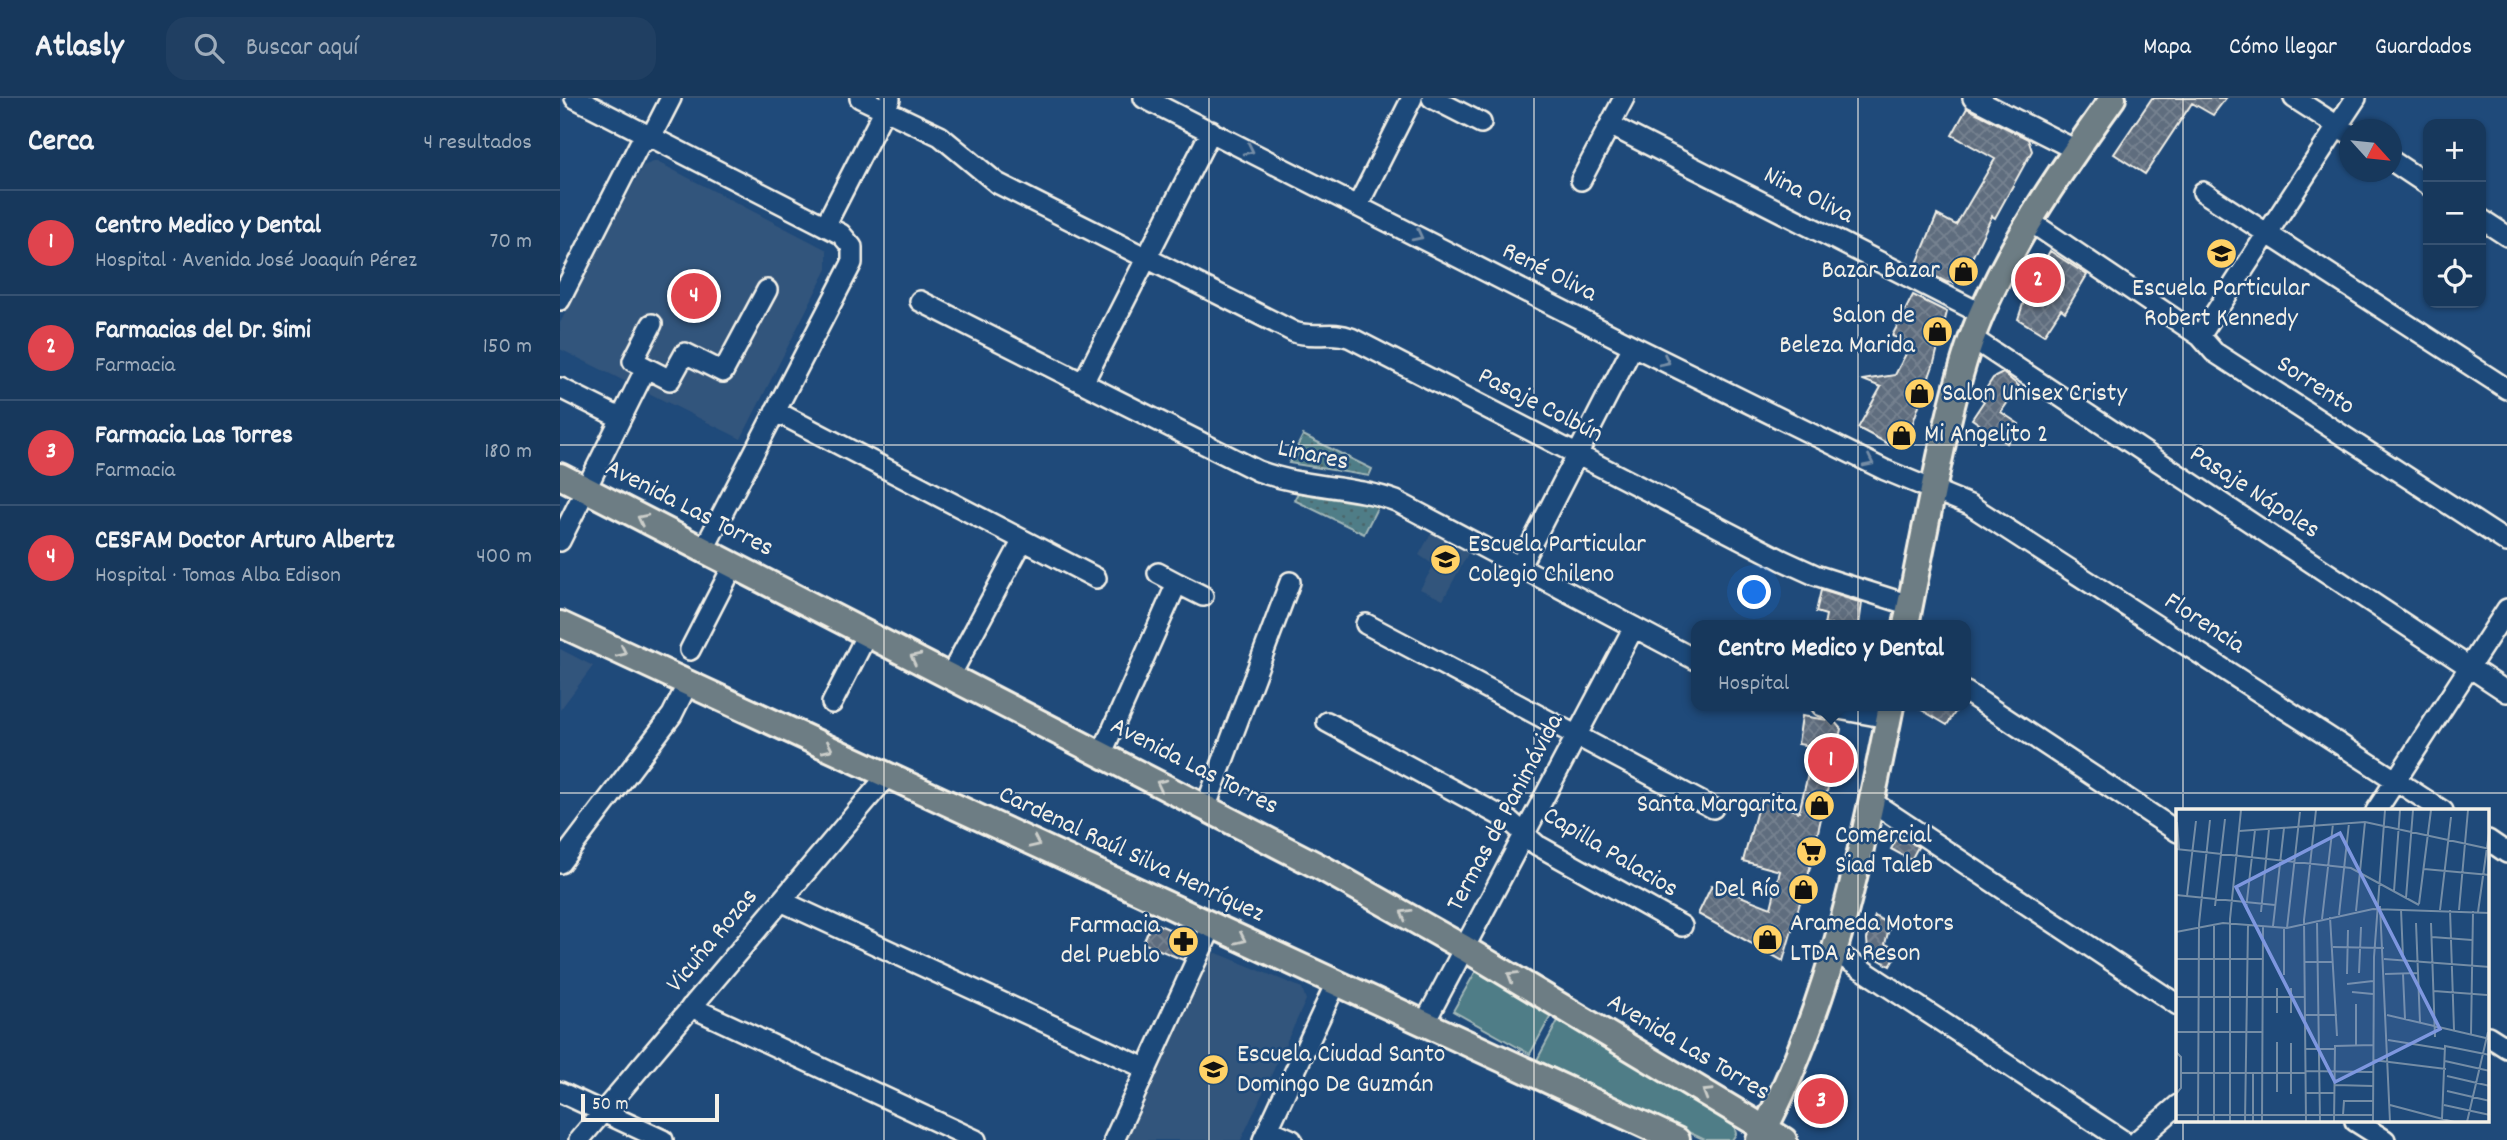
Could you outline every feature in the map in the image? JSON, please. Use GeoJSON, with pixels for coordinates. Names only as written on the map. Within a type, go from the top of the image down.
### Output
{"type":"FeatureCollection","features":[{"type":"Feature","properties":{"kind":"main road"},"geometry":{"type":"LineString","coordinates":[[1908,615],[1958,380],[1972,338],[2031,222],[2076,150],[2113,98]]}},
{"type":"Feature","properties":{"kind":"main road","name":"Avenida Las Torres"},"geometry":{"type":"LineString","coordinates":[[560,476],[1324,869],[1464,948],[1769,1136]]}},
{"type":"Feature","properties":{"kind":"main road","name":"Cardenal Raúl Silva Henríquez"},"geometry":{"type":"LineString","coordinates":[[560,624],[1677,1140]]}},
{"type":"Feature","properties":{"kind":"main road"},"geometry":{"type":"LineString","coordinates":[[1769,1136],[1834,951],[1851,892],[1889,712]]}},
{"type":"Feature","properties":{"kind":"street"},"geometry":{"type":"LineString","coordinates":[[575,98],[846,237],[852,247],[852,263],[703,551]]}},
{"type":"Feature","properties":{"kind":"street"},"geometry":{"type":"LineString","coordinates":[[560,300],[639,145],[651,137],[671,98]]}},
{"type":"Feature","properties":{"kind":"street","name":"Pasaje Colbún"},"geometry":{"type":"LineString","coordinates":[[860,98],[887,104],[940,136],[997,183],[1146,259],[1294,332],[1310,336],[1336,333],[1351,338],[1798,568],[1908,615]]}},
{"type":"Feature","properties":{"kind":"street","name":"René Oliva"},"geometry":{"type":"LineString","coordinates":[[1144,98],[1633,346],[1885,470],[1933,489]]}},
{"type":"Feature","properties":{"kind":"street"},"geometry":{"type":"LineString","coordinates":[[1358,205],[1412,98]]}},
{"type":"Feature","properties":{"kind":"street"},"geometry":{"type":"LineString","coordinates":[[1432,98],[1481,123]]}},
{"type":"Feature","properties":{"kind":"street"},"geometry":{"type":"LineString","coordinates":[[1581,180],[1624,98]]}},
{"type":"Feature","properties":{"kind":"street"},"geometry":{"type":"LineString","coordinates":[[1973,98],[2076,150]]}},
{"type":"Feature","properties":{"kind":"street"},"geometry":{"type":"LineString","coordinates":[[2294,98],[2339,127]]}},
{"type":"Feature","properties":{"kind":"street"},"geometry":{"type":"LineString","coordinates":[[2348,119],[2356,98]]}},
{"type":"Feature","properties":{"kind":"street"},"geometry":{"type":"LineString","coordinates":[[825,226],[887,104]]}},
{"type":"Feature","properties":{"kind":"street","name":"Nina Oliva"},"geometry":{"type":"LineString","coordinates":[[1610,125],[1982,314]]}},
{"type":"Feature","properties":{"kind":"street"},"geometry":{"type":"LineString","coordinates":[[1083,383],[1211,131]]}},
{"type":"Feature","properties":{"kind":"street"},"geometry":{"type":"LineString","coordinates":[[2200,336],[2267,234],[2339,137]]}},
{"type":"Feature","properties":{"kind":"street"},"geometry":{"type":"LineString","coordinates":[[2402,168],[2424,182]]}},
{"type":"Feature","properties":{"kind":"street"},"geometry":{"type":"LineString","coordinates":[[2203,192],[2507,389]]}},
{"type":"Feature","properties":{"kind":"street","name":"Sorrento"},"geometry":{"type":"LineString","coordinates":[[2031,222],[2200,336],[2214,352],[2507,542]]}},
{"type":"Feature","properties":{"kind":"street"},"geometry":{"type":"LineString","coordinates":[[2486,222],[2507,236]]}},
{"type":"Feature","properties":{"kind":"street"},"geometry":{"type":"LineString","coordinates":[[652,324],[633,361],[670,380],[685,353],[723,373],[767,289]]}},
{"type":"Feature","properties":{"kind":"street","name":"Linares"},"geometry":{"type":"LineString","coordinates":[[920,301],[1258,471],[1290,481],[1386,497],[1691,657]]}},
{"type":"Feature","properties":{"kind":"street","name":"Pasaje Nápoles"},"geometry":{"type":"LineString","coordinates":[[1972,338],[2507,692]]}},
{"type":"Feature","properties":{"kind":"street"},"geometry":{"type":"LineString","coordinates":[[1520,566],[1633,346]]}},
{"type":"Feature","properties":{"kind":"street"},"geometry":{"type":"LineString","coordinates":[[560,541],[646,368]]}},
{"type":"Feature","properties":{"kind":"street"},"geometry":{"type":"LineString","coordinates":[[560,388],[620,418]]}},
{"type":"Feature","properties":{"kind":"street"},"geometry":{"type":"LineString","coordinates":[[775,411],[1096,578]]}},
{"type":"Feature","properties":{"kind":"street","name":"Florencia"},"geometry":{"type":"LineString","coordinates":[[1933,489],[1970,505],[2440,809]]}},
{"type":"Feature","properties":{"kind":"street"},"geometry":{"type":"LineString","coordinates":[[950,676],[1023,540]]}},
{"type":"Feature","properties":{"kind":"street"},"geometry":{"type":"LineString","coordinates":[[690,650],[733,566]]}},
{"type":"Feature","properties":{"kind":"street"},"geometry":{"type":"LineString","coordinates":[[1158,573],[1203,596]]}},
{"type":"Feature","properties":{"kind":"street"},"geometry":{"type":"LineString","coordinates":[[1206,806],[1290,582]]}},
{"type":"Feature","properties":{"kind":"street"},"geometry":{"type":"LineString","coordinates":[[1102,753],[1177,583]]}},
{"type":"Feature","properties":{"kind":"street"},"geometry":{"type":"LineString","coordinates":[[2377,809],[2507,609]]}},
{"type":"Feature","properties":{"kind":"street"},"geometry":{"type":"LineString","coordinates":[[1366,624],[1713,808]]}},
{"type":"Feature","properties":{"kind":"street","name":"Termas de Panimávida"},"geometry":{"type":"LineString","coordinates":[[1424,1024],[1634,627]]}},
{"type":"Feature","properties":{"kind":"street"},"geometry":{"type":"LineString","coordinates":[[832,703],[867,634]]}},
{"type":"Feature","properties":{"kind":"street"},"geometry":{"type":"LineString","coordinates":[[560,863],[672,715],[688,683]]}},
{"type":"Feature","properties":{"kind":"street"},"geometry":{"type":"LineString","coordinates":[[1971,695],[2176,831]]}},
{"type":"Feature","properties":{"kind":"street","name":"Capilla Palacios"},"geometry":{"type":"LineString","coordinates":[[1327,722],[1510,821],[1537,845],[1682,926]]}},
{"type":"Feature","properties":{"kind":"street","name":"Vicuña Rozas"},"geometry":{"type":"LineString","coordinates":[[579,1140],[887,775]]}},
{"type":"Feature","properties":{"kind":"street"},"geometry":{"type":"LineString","coordinates":[[1871,801],[2176,1004]]}},
{"type":"Feature","properties":{"kind":"street"},"geometry":{"type":"LineString","coordinates":[[2490,842],[2507,853]]}},
{"type":"Feature","properties":{"kind":"street"},"geometry":{"type":"LineString","coordinates":[[781,901],[1147,1069]]}},
{"type":"Feature","properties":{"kind":"street"},"geometry":{"type":"LineString","coordinates":[[1114,1140],[1212,926]]}},
{"type":"Feature","properties":{"kind":"street"},"geometry":{"type":"LineString","coordinates":[[1834,951],[2122,1140]]}},
{"type":"Feature","properties":{"kind":"street"},"geometry":{"type":"LineString","coordinates":[[1293,1140],[1265,1134],[1336,983]]}},
{"type":"Feature","properties":{"kind":"street"},"geometry":{"type":"LineString","coordinates":[[691,1007],[976,1140]]}},
{"type":"Feature","properties":{"kind":"street"},"geometry":{"type":"LineString","coordinates":[[2490,1036],[2507,1048]]}},
{"type":"Feature","properties":{"kind":"street"},"geometry":{"type":"LineString","coordinates":[[560,1092],[663,1140]]}},
{"type":"Feature","properties":{"kind":"street"},"geometry":{"type":"LineString","coordinates":[[2138,1140],[2176,1107]]}},
{"type":"Feature","properties":{"kind":"street"},"geometry":{"type":"LineString","coordinates":[[2358,1122],[2385,1140]]}},
{"type":"Feature","properties":{"kind":"shaded area"},"geometry":{"type":"Polygon","coordinates":[[[656,161],[827,250],[827,269],[741,439],[560,349],[560,323],[643,166],[656,161]]]}},
{"type":"Feature","properties":{"kind":"shaded area","name":"Escuela Particular Colegio Chileno"},"geometry":{"type":"Polygon","coordinates":[[[1433,530],[1471,548],[1443,600],[1420,589],[1434,565],[1419,555],[1433,530]]]}},
{"type":"Feature","properties":{"kind":"shaded area"},"geometry":{"type":"Polygon","coordinates":[[[560,649],[593,666],[560,710],[560,649]]]}},
{"type":"Feature","properties":{"kind":"shaded area","name":"Escuela Ciudad Santo Domingo De Guzmán"},"geometry":{"type":"Polygon","coordinates":[[[1217,953],[1302,988],[1306,1000],[1241,1140],[1122,1140],[1207,954],[1217,953]]]}},
{"type":"Feature","properties":{"kind":"green space"},"geometry":{"type":"Polygon","coordinates":[[[1303,435],[1372,469],[1369,476],[1289,463],[1303,435]]]}},
{"type":"Feature","properties":{"kind":"green space"},"geometry":{"type":"Polygon","coordinates":[[[1298,493],[1378,506],[1364,534],[1294,500],[1298,493]]]}},
{"type":"Feature","properties":{"kind":"green space"},"geometry":{"type":"Polygon","coordinates":[[[1477,969],[1553,1012],[1530,1054],[1453,1011],[1477,969]]]}},
{"type":"Feature","properties":{"kind":"green space"},"geometry":{"type":"Polygon","coordinates":[[[1561,1015],[1733,1119],[1736,1134],[1732,1140],[1705,1140],[1537,1060],[1561,1015]]]}},
{"type":"Feature","properties":{"kind":"building"},"geometry":{"type":"Polygon","coordinates":[[[2152,98],[2226,98],[2213,115],[2192,103],[2145,174],[2114,154],[2152,98]]]}},
{"type":"Feature","properties":{"kind":"building"},"geometry":{"type":"Polygon","coordinates":[[[1967,108],[2028,139],[2032,151],[1995,218],[1992,216],[1961,281],[1954,283],[1946,282],[1916,266],[1937,215],[1956,225],[1995,159],[1952,135],[1967,108]]]}},
{"type":"Feature","properties":{"kind":"building"},"geometry":{"type":"Polygon","coordinates":[[[2050,251],[2087,275],[2065,312],[2061,309],[2044,335],[2018,319],[2028,289],[2050,251]]]}},
{"type":"Feature","properties":{"kind":"building"},"geometry":{"type":"Polygon","coordinates":[[[1913,295],[1947,312],[1934,363],[1905,445],[1892,446],[1858,428],[1881,387],[1863,380],[1895,375],[1911,344],[1892,336],[1913,295]]]}},
{"type":"Feature","properties":{"kind":"building"},"geometry":{"type":"Polygon","coordinates":[[[2003,373],[2019,386],[2001,412],[2019,424],[2007,443],[1972,419],[1984,401],[1980,398],[1993,378],[2003,373]]]}},
{"type":"Feature","properties":{"kind":"building"},"geometry":{"type":"Polygon","coordinates":[[[1821,590],[1862,603],[1860,620],[1825,620],[1826,615],[1816,612],[1821,590]]]}},
{"type":"Feature","properties":{"kind":"building"},"geometry":{"type":"Polygon","coordinates":[[[1923,711],[1956,711],[1947,725],[1923,711]]]}},
{"type":"Feature","properties":{"kind":"building"},"geometry":{"type":"Polygon","coordinates":[[[1802,716],[1834,721],[1841,729],[1803,899],[1783,961],[1698,914],[1712,885],[1771,908],[1780,871],[1743,861],[1760,799],[1799,812],[1809,770],[1806,769],[1811,746],[1798,744],[1802,716]]]}},
{"type":"Feature","properties":{"kind":"building"},"geometry":{"type":"Polygon","coordinates":[[[1899,835],[1918,847],[1911,860],[1891,849],[1899,835]]]}},
{"type":"Feature","properties":{"kind":"building"},"geometry":{"type":"Polygon","coordinates":[[[1875,916],[1890,925],[1885,944],[1899,950],[1890,966],[1868,953],[1867,939],[1875,916]]]}},
{"type":"Feature","properties":{"kind":"building"},"geometry":{"type":"Polygon","coordinates":[[[1152,922],[1188,937],[1190,945],[1183,960],[1143,943],[1152,922]]]}},
{"type":"Feature","properties":{"kind":"building"},"geometry":{"type":"Polygon","coordinates":[[[1814,1089],[1838,1103],[1830,1116],[1806,1102],[1814,1089]]]}},
{"type":"Feature","properties":{"kind":"place","name":"Escuela Particular Robert Kennedy"},"geometry":{"type":"Point","coordinates":[2221,254]}},
{"type":"Feature","properties":{"kind":"place","name":"Bazar Bazar"},"geometry":{"type":"Point","coordinates":[1963,271]}},
{"type":"Feature","properties":{"kind":"place","name":"Farmacias del Dr. Simi"},"geometry":{"type":"Point","coordinates":[2038,280]}},
{"type":"Feature","properties":{"kind":"place","name":"CESFAM Doctor Arturo Albertz"},"geometry":{"type":"Point","coordinates":[694,296]}},
{"type":"Feature","properties":{"kind":"place","name":"Salon de Beleza Marida"},"geometry":{"type":"Point","coordinates":[1938,331]}},
{"type":"Feature","properties":{"kind":"place","name":"Salon Unisex Cristy"},"geometry":{"type":"Point","coordinates":[1919,394]}},
{"type":"Feature","properties":{"kind":"place","name":"Mi Angelito 2"},"geometry":{"type":"Point","coordinates":[1901,435]}},
{"type":"Feature","properties":{"kind":"place","name":"Escuela Particular Colegio Chileno"},"geometry":{"type":"Point","coordinates":[1445,560]}},
{"type":"Feature","properties":{"kind":"place","name":"Centro Medico y Dental"},"geometry":{"type":"Point","coordinates":[1831,760]}},
{"type":"Feature","properties":{"kind":"place","name":"Santa Margarita"},"geometry":{"type":"Point","coordinates":[1820,805]}},
{"type":"Feature","properties":{"kind":"place","name":"Comercial Siad Taleb"},"geometry":{"type":"Point","coordinates":[1812,851]}},
{"type":"Feature","properties":{"kind":"place","name":"Del Río"},"geometry":{"type":"Point","coordinates":[1803,890]}},
{"type":"Feature","properties":{"kind":"place","name":"Arameda Motors LTDA & Reson"},"geometry":{"type":"Point","coordinates":[1767,939]}},
{"type":"Feature","properties":{"kind":"place","name":"Farmacia del Pueblo"},"geometry":{"type":"Point","coordinates":[1183,941]}},
{"type":"Feature","properties":{"kind":"place","name":"Escuela Ciudad Santo Domingo De Guzmán"},"geometry":{"type":"Point","coordinates":[1214,1070]}},
{"type":"Feature","properties":{"kind":"place","name":"Farmacia Las Torres"},"geometry":{"type":"Point","coordinates":[1821,1101]}}]}
